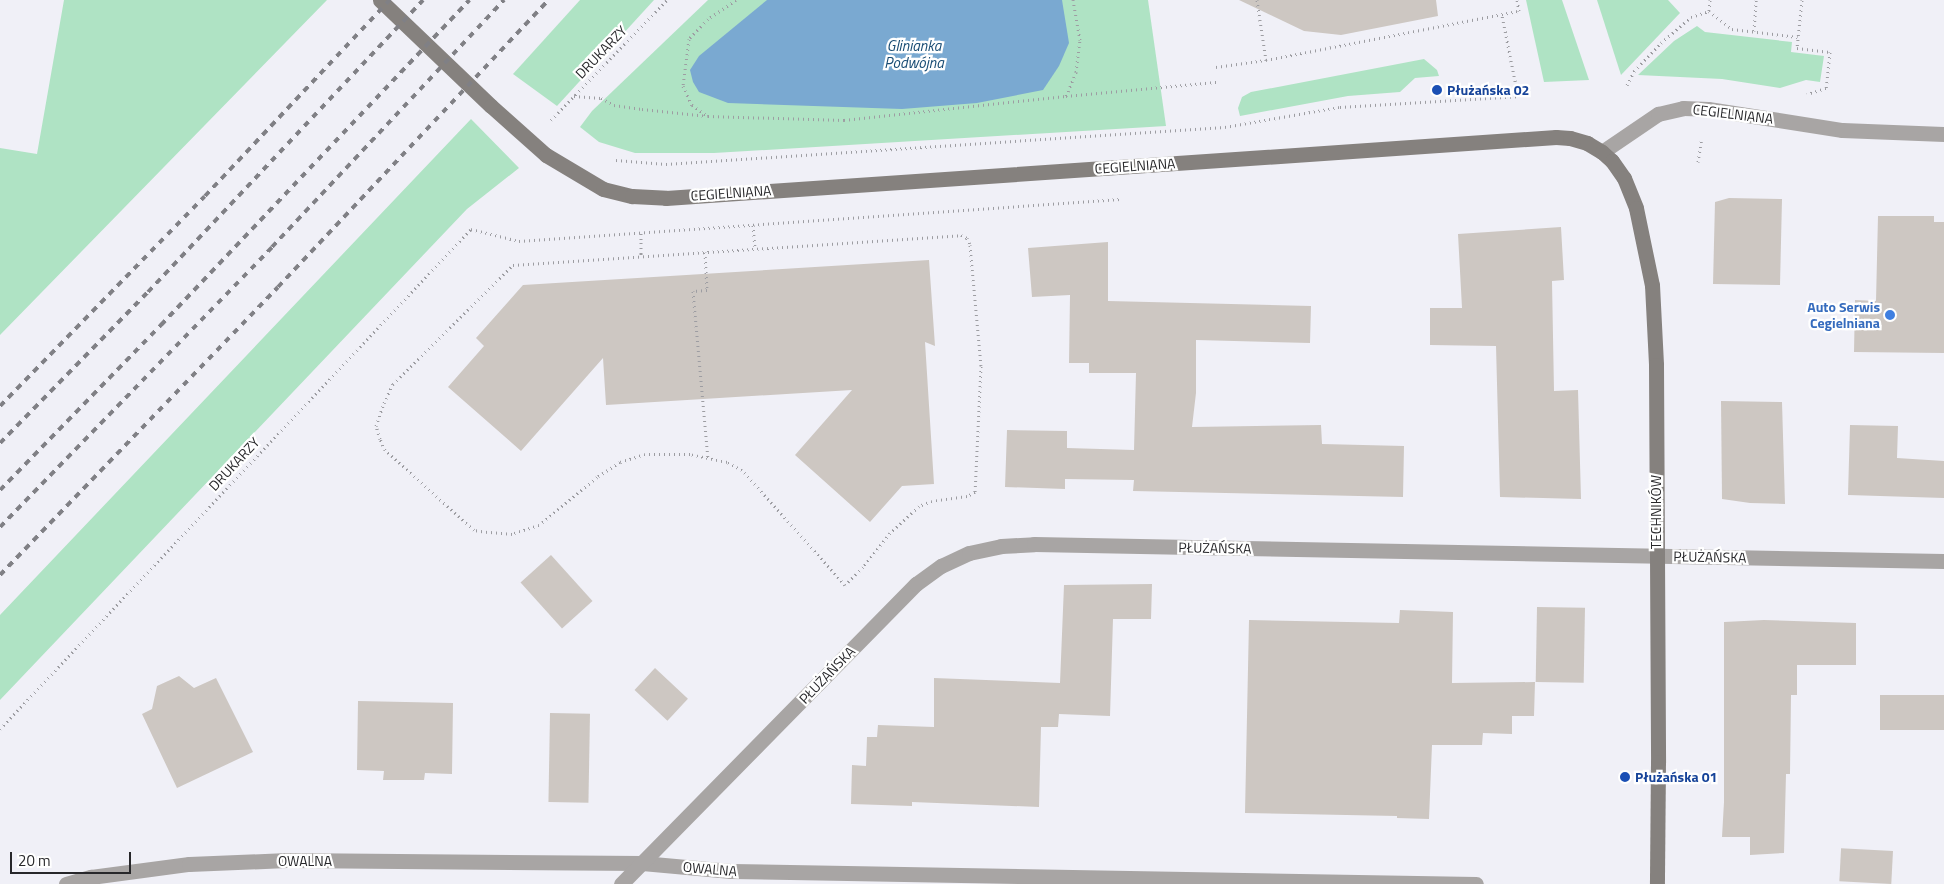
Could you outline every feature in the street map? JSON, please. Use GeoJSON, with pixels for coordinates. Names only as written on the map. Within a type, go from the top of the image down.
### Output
{"type":"FeatureCollection","features":[{"type":"Feature","properties":{"kind":"street","name":"CEGIELNIANA"},"geometry":{"type":"LineString","coordinates":[[380,0],[546,156],[603,189],[632,196],[666,198],[1556,137],[1570,138],[1587,143],[1602,152],[1658,114],[1683,108],[1708,109],[1842,130],[1944,134]]}},
{"type":"Feature","properties":{"kind":"street","name":"TECHNIKÓW"},"geometry":{"type":"LineString","coordinates":[[1602,152],[1624,178],[1636,208],[1652,285],[1656,365],[1658,762],[1656,884]]}},
{"type":"Feature","properties":{"kind":"street","name":"PŁUŻAŃSKA"},"geometry":{"type":"LineString","coordinates":[[621,884],[916,584],[941,566],[969,553],[1002,546],[1034,544],[1944,561]]}},
{"type":"Feature","properties":{"kind":"street","name":"OWALNA"},"geometry":{"type":"LineString","coordinates":[[66,884],[91,877],[188,864],[287,860],[642,863],[731,871],[1476,884]]}},
{"type":"Feature","properties":{"kind":"path","name":"DRUKARZY"},"geometry":{"type":"LineString","coordinates":[[551,120],[667,0]]}},
{"type":"Feature","properties":{"kind":"path"},"geometry":{"type":"LineString","coordinates":[[708,116],[692,106],[683,86],[689,39],[708,19],[736,0]]}},
{"type":"Feature","properties":{"kind":"path"},"geometry":{"type":"LineString","coordinates":[[1066,96],[1076,72],[1080,40],[1073,0]]}},
{"type":"Feature","properties":{"kind":"path"},"geometry":{"type":"LineString","coordinates":[[1257,0],[1266,60]]}},
{"type":"Feature","properties":{"kind":"path"},"geometry":{"type":"LineString","coordinates":[[1216,67],[1266,60],[1502,15],[1519,11],[1517,0]]}},
{"type":"Feature","properties":{"kind":"path"},"geometry":{"type":"LineString","coordinates":[[1709,11],[1710,0]]}},
{"type":"Feature","properties":{"kind":"path"},"geometry":{"type":"LineString","coordinates":[[1754,31],[1756,0]]}},
{"type":"Feature","properties":{"kind":"path"},"geometry":{"type":"LineString","coordinates":[[1800,96],[1826,88],[1830,52],[1797,48],[1802,0]]}},
{"type":"Feature","properties":{"kind":"path"},"geometry":{"type":"LineString","coordinates":[[1709,11],[1732,29],[1798,37]]}},
{"type":"Feature","properties":{"kind":"path"},"geometry":{"type":"LineString","coordinates":[[1627,85],[1634,71],[1661,42],[1691,17],[1709,11]]}},
{"type":"Feature","properties":{"kind":"path"},"geometry":{"type":"LineString","coordinates":[[614,159],[666,164],[1224,127],[1340,107],[1518,96],[1502,15]]}},
{"type":"Feature","properties":{"kind":"path"},"geometry":{"type":"LineString","coordinates":[[574,96],[600,98],[614,105],[708,116],[844,120],[1218,82]]}},
{"type":"Feature","properties":{"kind":"path"},"geometry":{"type":"LineString","coordinates":[[545,114],[558,126]]}},
{"type":"Feature","properties":{"kind":"path"},"geometry":{"type":"LineString","coordinates":[[1698,162],[1704,129]]}},
{"type":"Feature","properties":{"kind":"path"},"geometry":{"type":"LineString","coordinates":[[641,256],[640,233],[1129,198]]}},
{"type":"Feature","properties":{"kind":"path"},"geometry":{"type":"LineString","coordinates":[[753,225],[755,248]]}},
{"type":"Feature","properties":{"kind":"path","name":"DRUKARZY"},"geometry":{"type":"LineString","coordinates":[[0,729],[471,229],[490,236],[519,241],[640,233]]}},
{"type":"Feature","properties":{"kind":"path"},"geometry":{"type":"LineString","coordinates":[[961,235],[967,238],[970,245],[981,366],[975,492],[967,496],[932,501],[919,506],[890,533],[863,567],[845,585],[742,470],[727,462],[690,454],[645,454],[620,462],[597,477],[539,525],[512,534],[474,530],[385,450],[376,426],[384,402],[394,384],[513,265],[705,252],[961,235]]}},
{"type":"Feature","properties":{"kind":"path"},"geometry":{"type":"LineString","coordinates":[[705,252],[707,290],[693,291],[708,458]]}},
{"type":"Feature","properties":{"kind":"green space"},"geometry":{"type":"Polygon","coordinates":[[[64,0],[327,0],[0,335],[0,148],[37,154],[64,0]]]}},
{"type":"Feature","properties":{"kind":"green space"},"geometry":{"type":"Polygon","coordinates":[[[580,0],[654,0],[557,106],[513,74],[580,0]]]}},
{"type":"Feature","properties":{"kind":"green space"},"geometry":{"type":"Polygon","coordinates":[[[708,0],[1148,0],[1166,126],[714,153],[635,153],[599,142],[580,127],[592,111],[708,0]]]}},
{"type":"Feature","properties":{"kind":"green space"},"geometry":{"type":"Polygon","coordinates":[[[1526,0],[1562,0],[1589,80],[1544,82],[1526,0]]]}},
{"type":"Feature","properties":{"kind":"green space"},"geometry":{"type":"Polygon","coordinates":[[[1597,0],[1668,0],[1680,13],[1621,75],[1597,0]]]}},
{"type":"Feature","properties":{"kind":"green space"},"geometry":{"type":"Polygon","coordinates":[[[1697,26],[1705,32],[1792,42],[1791,52],[1824,56],[1820,82],[1806,80],[1780,88],[1722,79],[1638,75],[1674,41],[1697,26]]]}},
{"type":"Feature","properties":{"kind":"green space"},"geometry":{"type":"Polygon","coordinates":[[[1424,59],[1437,70],[1439,76],[1415,78],[1400,92],[1348,96],[1240,116],[1238,108],[1242,97],[1251,92],[1424,59]]]}},
{"type":"Feature","properties":{"kind":"green space"},"geometry":{"type":"Polygon","coordinates":[[[471,119],[519,168],[467,209],[0,700],[0,615],[471,119]]]}},
{"type":"Feature","properties":{"kind":"water","name":"Glinianka Podwójna"},"geometry":{"type":"Polygon","coordinates":[[[767,0],[1062,0],[1069,43],[1059,66],[1043,90],[977,103],[902,109],[728,103],[699,92],[693,82],[690,70],[699,56],[767,0]]]}},
{"type":"Feature","properties":{"kind":"building"},"geometry":{"type":"Polygon","coordinates":[[[1239,0],[1436,0],[1438,16],[1341,35],[1304,31],[1239,0]]]}},
{"type":"Feature","properties":{"kind":"building"},"geometry":{"type":"Polygon","coordinates":[[[1729,198],[1782,199],[1780,285],[1713,284],[1715,202],[1729,198]]]}},
{"type":"Feature","properties":{"kind":"building"},"geometry":{"type":"Polygon","coordinates":[[[1878,216],[1934,216],[1934,222],[1944,222],[1944,353],[1854,352],[1855,300],[1876,301],[1878,216]]]}},
{"type":"Feature","properties":{"kind":"building"},"geometry":{"type":"Polygon","coordinates":[[[1561,227],[1564,280],[1552,281],[1554,391],[1578,390],[1581,499],[1500,497],[1496,346],[1430,345],[1430,308],[1462,308],[1458,234],[1561,227]]]}},
{"type":"Feature","properties":{"kind":"building"},"geometry":{"type":"Polygon","coordinates":[[[1108,242],[1108,301],[1311,306],[1310,343],[1196,340],[1196,393],[1192,427],[1321,425],[1322,444],[1404,446],[1403,497],[1133,491],[1134,480],[1065,479],[1065,489],[1005,487],[1007,430],[1067,431],[1067,448],[1134,450],[1136,373],[1089,373],[1089,363],[1069,363],[1070,295],[1032,297],[1028,248],[1108,242]]]}},
{"type":"Feature","properties":{"kind":"building"},"geometry":{"type":"Polygon","coordinates":[[[929,260],[935,346],[925,342],[934,484],[902,486],[870,522],[795,455],[852,390],[606,405],[603,358],[521,451],[448,387],[484,346],[476,338],[523,285],[929,260]]]}},
{"type":"Feature","properties":{"kind":"building"},"geometry":{"type":"Polygon","coordinates":[[[1721,401],[1782,402],[1785,504],[1750,503],[1722,499],[1721,401]]]}},
{"type":"Feature","properties":{"kind":"building"},"geometry":{"type":"Polygon","coordinates":[[[1850,425],[1898,426],[1897,458],[1944,461],[1944,498],[1848,495],[1850,425]]]}},
{"type":"Feature","properties":{"kind":"building"},"geometry":{"type":"Polygon","coordinates":[[[551,555],[592,601],[562,629],[521,582],[551,555]]]}},
{"type":"Feature","properties":{"kind":"building"},"geometry":{"type":"Polygon","coordinates":[[[1152,584],[1151,619],[1113,619],[1110,716],[1059,714],[1058,727],[1041,727],[1039,807],[912,802],[912,806],[851,804],[852,765],[866,766],[867,737],[877,737],[878,725],[934,727],[934,678],[1060,683],[1064,585],[1152,584]]]}},
{"type":"Feature","properties":{"kind":"building"},"geometry":{"type":"Polygon","coordinates":[[[1537,607],[1585,608],[1584,683],[1536,682],[1537,607]]]}},
{"type":"Feature","properties":{"kind":"building"},"geometry":{"type":"Polygon","coordinates":[[[1400,610],[1453,612],[1452,683],[1535,682],[1534,716],[1512,716],[1512,734],[1483,733],[1482,745],[1432,745],[1429,819],[1397,818],[1397,816],[1245,813],[1249,620],[1399,623],[1400,610]]]}},
{"type":"Feature","properties":{"kind":"building"},"geometry":{"type":"Polygon","coordinates":[[[1764,620],[1856,623],[1856,665],[1797,665],[1797,695],[1791,695],[1790,774],[1786,774],[1784,853],[1750,855],[1750,837],[1722,837],[1724,802],[1724,622],[1764,620]]]}},
{"type":"Feature","properties":{"kind":"building"},"geometry":{"type":"Polygon","coordinates":[[[655,668],[688,699],[667,721],[635,690],[655,668]]]}},
{"type":"Feature","properties":{"kind":"building"},"geometry":{"type":"Polygon","coordinates":[[[179,676],[194,688],[216,678],[253,752],[177,788],[142,714],[152,709],[157,686],[179,676]]]}},
{"type":"Feature","properties":{"kind":"building"},"geometry":{"type":"Polygon","coordinates":[[[1880,695],[1944,695],[1944,730],[1880,730],[1880,695]]]}},
{"type":"Feature","properties":{"kind":"building"},"geometry":{"type":"Polygon","coordinates":[[[358,701],[453,703],[452,774],[425,773],[424,780],[383,780],[384,771],[357,770],[358,701]]]}},
{"type":"Feature","properties":{"kind":"building"},"geometry":{"type":"Polygon","coordinates":[[[550,713],[590,714],[588,803],[548,802],[550,713]]]}},
{"type":"Feature","properties":{"kind":"building"},"geometry":{"type":"Polygon","coordinates":[[[1841,848],[1893,851],[1891,884],[1839,881],[1841,848]]]}},
{"type":"Feature","properties":{"kind":"railway"},"geometry":{"type":"LineString","coordinates":[[0,406],[205,196],[390,0]]}},
{"type":"Feature","properties":{"kind":"railway"},"geometry":{"type":"LineString","coordinates":[[0,443],[148,292],[423,0]]}},
{"type":"Feature","properties":{"kind":"railway"},"geometry":{"type":"LineString","coordinates":[[0,490],[161,325],[469,0]]}},
{"type":"Feature","properties":{"kind":"railway"},"geometry":{"type":"LineString","coordinates":[[0,527],[272,247],[504,0]]}},
{"type":"Feature","properties":{"kind":"railway"},"geometry":{"type":"LineString","coordinates":[[0,575],[278,287],[548,0]]}},
{"type":"Feature","properties":{"kind":"place","name":"Płużańska 02"},"geometry":{"type":"Point","coordinates":[1437,90]}},
{"type":"Feature","properties":{"kind":"place","name":"Auto Serwis Cegielniana"},"geometry":{"type":"Point","coordinates":[1890,315]}},
{"type":"Feature","properties":{"kind":"place","name":"Płużańska 01"},"geometry":{"type":"Point","coordinates":[1625,777]}}]}
